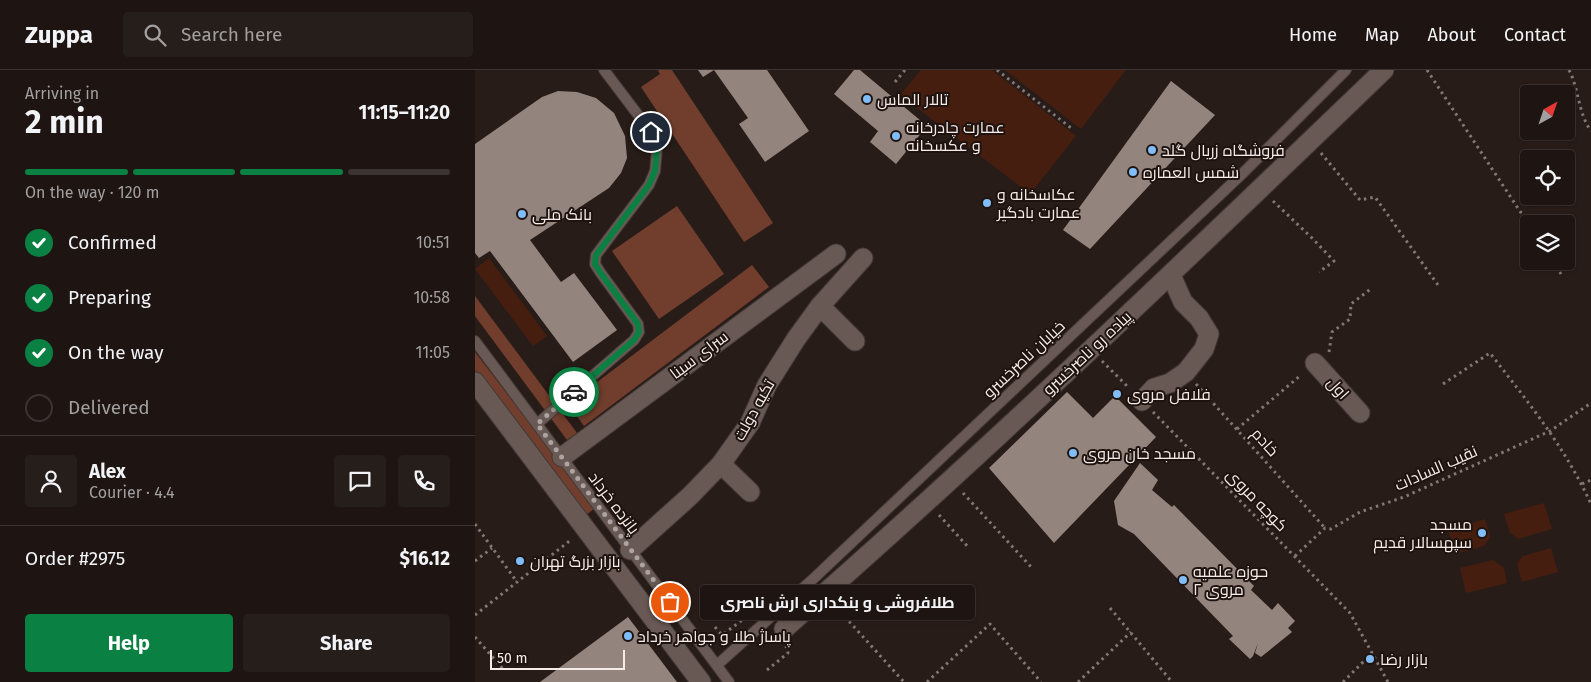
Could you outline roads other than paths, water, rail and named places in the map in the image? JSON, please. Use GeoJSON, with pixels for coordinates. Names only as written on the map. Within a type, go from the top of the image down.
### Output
{"type":"FeatureCollection","features":[{"type":"Feature","properties":{"kind":"street","name":"پیاده رو ناصرخسرو"},"geometry":{"type":"LineString","coordinates":[[784,629],[928,502],[1091,350],[1384,70]]}},
{"type":"Feature","properties":{"kind":"street","name":"سرای سینا"},"geometry":{"type":"LineString","coordinates":[[562,457],[835,254]]}},
{"type":"Feature","properties":{"kind":"street","name":"تکیه دولت"},"geometry":{"type":"LineString","coordinates":[[630,550],[690,496],[721,464],[750,423],[771,379],[796,339],[820,306],[863,258]]}},
{"type":"Feature","properties":{"kind":"street"},"geometry":{"type":"LineString","coordinates":[[1143,401],[1154,388],[1170,383],[1186,372],[1204,349],[1209,334],[1199,318],[1183,302],[1171,274]]}},
{"type":"Feature","properties":{"kind":"street"},"geometry":{"type":"LineString","coordinates":[[820,306],[855,341]]}},
{"type":"Feature","properties":{"kind":"street","name":"اول"},"geometry":{"type":"LineString","coordinates":[[1315,364],[1360,413]]}},
{"type":"Feature","properties":{"kind":"street"},"geometry":{"type":"LineString","coordinates":[[475,382],[701,682]]}},
{"type":"Feature","properties":{"kind":"street"},"geometry":{"type":"LineString","coordinates":[[721,464],[750,492]]}},
{"type":"Feature","properties":{"kind":"lane"},"geometry":{"type":"LineString","coordinates":[[537,424],[634,340],[639,332],[638,324],[595,264],[596,255],[649,185],[655,171],[657,149],[651,132],[603,70]]}},
{"type":"Feature","properties":{"kind":"lane","name":"خیابان ناصرخسرو"},"geometry":{"type":"LineString","coordinates":[[717,665],[812,580],[1243,173],[1347,70]]}},
{"type":"Feature","properties":{"kind":"lane","name":"پانزده خرداد"},"geometry":{"type":"LineString","coordinates":[[475,341],[729,682]]}},
{"type":"Feature","properties":{"kind":"place","name":"تالار الماس"},"geometry":{"type":"Point","coordinates":[867,99]}},
{"type":"Feature","properties":{"kind":"place","name":"عمارت چادرخانه و عکسخانه"},"geometry":{"type":"Point","coordinates":[896,136]}},
{"type":"Feature","properties":{"kind":"place","name":"فروشگاه زریال گلد"},"geometry":{"type":"Point","coordinates":[1152,150]}},
{"type":"Feature","properties":{"kind":"place","name":"شمس العماره"},"geometry":{"type":"Point","coordinates":[1133,172]}},
{"type":"Feature","properties":{"kind":"place","name":"عکاسخانه و عمارت بادگیر"},"geometry":{"type":"Point","coordinates":[987,203]}},
{"type":"Feature","properties":{"kind":"place","name":"بانک ملی"},"geometry":{"type":"Point","coordinates":[522,214]}},
{"type":"Feature","properties":{"kind":"place","name":"فلافل مروی"},"geometry":{"type":"Point","coordinates":[1117,394]}},
{"type":"Feature","properties":{"kind":"place","name":"مسجد خان مروی"},"geometry":{"type":"Point","coordinates":[1073,453]}},
{"type":"Feature","properties":{"kind":"place","name":"مسجد سپهسالار قدیم"},"geometry":{"type":"Point","coordinates":[1482,533]}},
{"type":"Feature","properties":{"kind":"place","name":"بازار بزرگ تهران"},"geometry":{"type":"Point","coordinates":[520,561]}},
{"type":"Feature","properties":{"kind":"place","name":"حوزه علمیه مروی ۲"},"geometry":{"type":"Point","coordinates":[1183,580]}},
{"type":"Feature","properties":{"kind":"place","name":"طلافروشی و بنکداری ارش ناصری"},"geometry":{"type":"Point","coordinates":[670,602]}},
{"type":"Feature","properties":{"kind":"place","name":"پاساژ طلا و جواهر خرداد"},"geometry":{"type":"Point","coordinates":[628,636]}},
{"type":"Feature","properties":{"kind":"place","name":"بازار رضا"},"geometry":{"type":"Point","coordinates":[1370,659]}}]}
